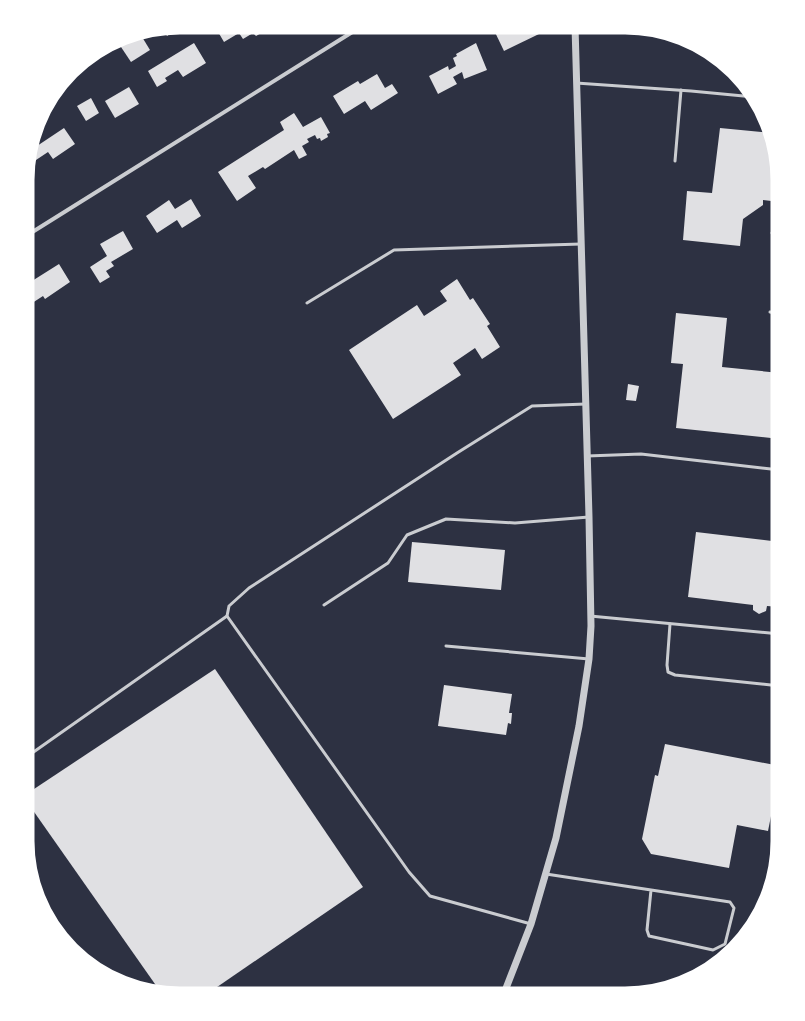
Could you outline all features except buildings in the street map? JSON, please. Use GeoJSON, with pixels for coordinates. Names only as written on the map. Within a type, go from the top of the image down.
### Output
{"type":"FeatureCollection","features":[{"type":"Feature","properties":{"kind":"street"},"geometry":{"type":"LineString","coordinates":[[32,232],[352,32]]}},
{"type":"Feature","properties":{"kind":"street"},"geometry":{"type":"LineString","coordinates":[[506,989],[531,924],[546,874],[568,785],[585,693],[589,659],[589,517],[575,32]]}},
{"type":"Feature","properties":{"kind":"lane"},"geometry":{"type":"LineString","coordinates":[[576,83],[747,96]]}},
{"type":"Feature","properties":{"kind":"lane"},"geometry":{"type":"LineString","coordinates":[[675,161],[680,90]]}},
{"type":"Feature","properties":{"kind":"lane"},"geometry":{"type":"LineString","coordinates":[[307,303],[394,250],[581,244]]}},
{"type":"Feature","properties":{"kind":"lane"},"geometry":{"type":"LineString","coordinates":[[531,924],[430,896],[409,872],[227,616],[228,606],[249,588],[532,406],[586,404]]}},
{"type":"Feature","properties":{"kind":"lane"},"geometry":{"type":"LineString","coordinates":[[587,456],[641,454],[773,469]]}},
{"type":"Feature","properties":{"kind":"lane"},"geometry":{"type":"LineString","coordinates":[[324,605],[388,563],[407,535],[446,519],[515,523],[589,517]]}},
{"type":"Feature","properties":{"kind":"lane"},"geometry":{"type":"LineString","coordinates":[[32,753],[227,616]]}},
{"type":"Feature","properties":{"kind":"lane"},"geometry":{"type":"LineString","coordinates":[[590,616],[773,633]]}},
{"type":"Feature","properties":{"kind":"lane"},"geometry":{"type":"LineString","coordinates":[[670,624],[667,665],[668,672],[675,675],[773,685]]}},
{"type":"Feature","properties":{"kind":"lane"},"geometry":{"type":"LineString","coordinates":[[446,646],[589,659]]}},
{"type":"Feature","properties":{"kind":"lane"},"geometry":{"type":"LineString","coordinates":[[546,874],[730,902],[734,908],[725,944],[713,950],[649,936],[647,930],[651,890]]}}]}
